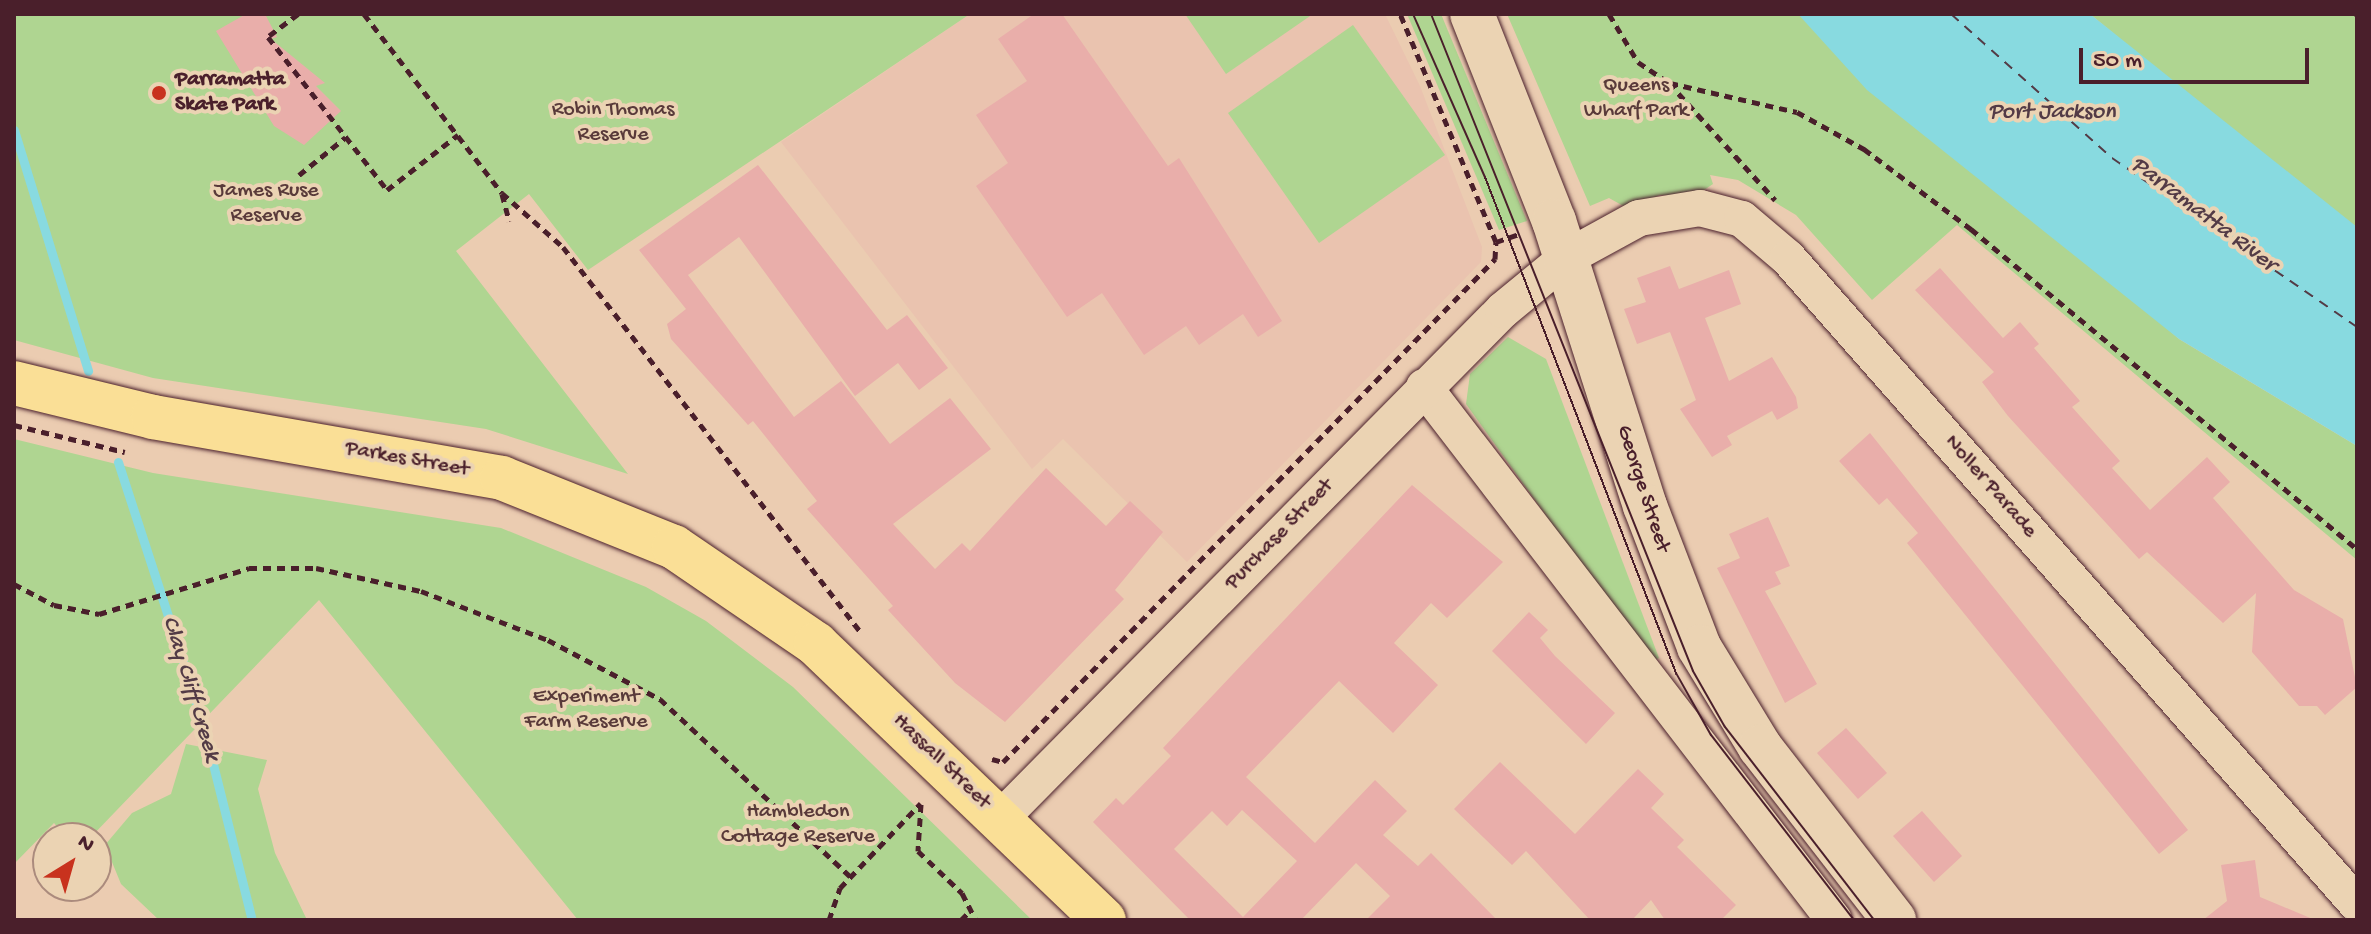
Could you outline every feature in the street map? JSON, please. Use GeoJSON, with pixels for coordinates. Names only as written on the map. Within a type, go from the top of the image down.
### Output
{"type":"FeatureCollection","features":[{"type":"Feature","properties":{"kind":"main road","name":"Parkes Street"},"geometry":{"type":"LineString","coordinates":[[14,383],[65,399],[146,435],[443,465],[542,491],[674,547],[773,611]]}},
{"type":"Feature","properties":{"kind":"main road","name":"Hassall Street"},"geometry":{"type":"LineString","coordinates":[[773,611],[1000,819],[1104,920]]}},
{"type":"Feature","properties":{"kind":"street","name":"George Street"},"geometry":{"type":"LineString","coordinates":[[1472,14],[1566,258],[1645,506],[1706,660],[1760,747],[1894,920]]}},
{"type":"Feature","properties":{"kind":"street","name":"Noller Parade"},"geometry":{"type":"LineString","coordinates":[[1566,258],[1666,209],[1721,211],[1764,233],[2357,904]]}},
{"type":"Feature","properties":{"kind":"street","name":"Purchase Street"},"geometry":{"type":"LineString","coordinates":[[1000,819],[1424,387],[1566,258]]}},
{"type":"Feature","properties":{"kind":"street"},"geometry":{"type":"LineString","coordinates":[[1424,387],[1834,920]]}},
{"type":"Feature","properties":{"kind":"path"},"geometry":{"type":"LineString","coordinates":[[298,14],[268,37],[387,190],[458,135]]}},
{"type":"Feature","properties":{"kind":"path"},"geometry":{"type":"LineString","coordinates":[[364,14],[502,193],[563,247],[873,644]]}},
{"type":"Feature","properties":{"kind":"path"},"geometry":{"type":"LineString","coordinates":[[983,750],[1003,762],[1495,259],[1496,242],[1400,14]]}},
{"type":"Feature","properties":{"kind":"path"},"geometry":{"type":"LineString","coordinates":[[1609,14],[1638,62],[1669,83],[1784,210]]}},
{"type":"Feature","properties":{"kind":"path"},"geometry":{"type":"LineString","coordinates":[[1669,83],[1797,112],[1864,149],[1971,229],[2357,549]]}},
{"type":"Feature","properties":{"kind":"path"},"geometry":{"type":"LineString","coordinates":[[299,175],[346,137]]}},
{"type":"Feature","properties":{"kind":"path"},"geometry":{"type":"LineString","coordinates":[[502,193],[509,221]]}},
{"type":"Feature","properties":{"kind":"path"},"geometry":{"type":"LineString","coordinates":[[14,425],[77,442],[146,435]]}},
{"type":"Feature","properties":{"kind":"path"},"geometry":{"type":"LineString","coordinates":[[14,584],[78,612],[135,605],[229,569],[316,568],[421,591],[548,640],[681,713],[850,876]]}},
{"type":"Feature","properties":{"kind":"path"},"geometry":{"type":"LineString","coordinates":[[829,920],[850,876],[921,803],[918,851],[971,910],[976,920]]}},
{"type":"Feature","properties":{"kind":"path"},"geometry":{"type":"LineString","coordinates":[[961,920],[971,910]]}},
{"type":"Feature","properties":{"kind":"shaded area"},"geometry":{"type":"Polygon","coordinates":[[[970,14],[1385,14],[1420,86],[1482,247],[1481,262],[1187,562],[1063,439],[1032,469],[781,142],[970,14]]]}},
{"type":"Feature","properties":{"kind":"green space","name":"James Ruse Reserve"},"geometry":{"type":"Polygon","coordinates":[[[14,14],[970,14],[588,270],[529,194],[456,251],[628,474],[486,429],[153,378],[14,340],[14,14]]]}},
{"type":"Feature","properties":{"kind":"green space"},"geometry":{"type":"Polygon","coordinates":[[[1185,14],[1313,14],[1226,74],[1185,14]]]}},
{"type":"Feature","properties":{"kind":"green space"},"geometry":{"type":"Polygon","coordinates":[[[1407,14],[1441,14],[1527,221],[1499,230],[1407,14]]]}},
{"type":"Feature","properties":{"kind":"green space","name":"Queens Wharf Park"},"geometry":{"type":"Polygon","coordinates":[[[1507,14],[1808,14],[2179,339],[2357,446],[2357,560],[1957,225],[1872,300],[1796,215],[1738,180],[1710,175],[1713,184],[1695,196],[1660,195],[1627,208],[1609,198],[1590,206],[1507,14]]]}},
{"type":"Feature","properties":{"kind":"green space"},"geometry":{"type":"Polygon","coordinates":[[[2090,14],[2357,14],[2357,227],[2339,219],[2090,14]]]}},
{"type":"Feature","properties":{"kind":"green space"},"geometry":{"type":"Polygon","coordinates":[[[1353,25],[1445,155],[1319,243],[1228,113],[1353,25]]]}},
{"type":"Feature","properties":{"kind":"green space"},"geometry":{"type":"Polygon","coordinates":[[[1508,337],[1546,359],[1659,658],[1651,662],[1466,404],[1470,374],[1508,337]]]}},
{"type":"Feature","properties":{"kind":"green space","name":"Experiment Farm Reserve"},"geometry":{"type":"Polygon","coordinates":[[[14,439],[153,473],[501,528],[646,587],[706,621],[793,687],[1032,920],[578,920],[319,600],[105,822],[32,822],[32,846],[14,864],[14,439]]]}},
{"type":"Feature","properties":{"kind":"green space"},"geometry":{"type":"Polygon","coordinates":[[[186,744],[267,760],[258,789],[275,853],[307,920],[159,920],[121,884],[112,862],[112,837],[132,813],[171,794],[186,744]]]}},
{"type":"Feature","properties":{"kind":"water","name":"Port Jackson"},"geometry":{"type":"Polygon","coordinates":[[[1798,14],[2090,14],[2357,227],[2357,446],[2179,339],[1867,90],[1798,14]]]}},
{"type":"Feature","properties":{"kind":"building"},"geometry":{"type":"Polygon","coordinates":[[[246,14],[265,14],[277,37],[271,39],[325,83],[316,86],[341,111],[304,145],[274,126],[216,31],[246,14]]]}},
{"type":"Feature","properties":{"kind":"building"},"geometry":{"type":"Polygon","coordinates":[[[1034,14],[1062,14],[1168,166],[1179,158],[1282,321],[1258,337],[1243,314],[1199,345],[1186,326],[1144,355],[1102,293],[1067,317],[976,186],[1008,163],[976,115],[1027,81],[998,39],[1034,14]]]}},
{"type":"Feature","properties":{"kind":"building"},"geometry":{"type":"Polygon","coordinates":[[[758,165],[887,330],[907,315],[948,368],[919,390],[898,363],[855,396],[739,237],[688,275],[794,417],[841,381],[890,444],[950,398],[991,449],[893,524],[935,569],[962,543],[970,551],[1046,468],[1106,526],[1130,501],[1163,532],[1115,590],[1124,599],[1005,722],[955,683],[888,610],[893,606],[807,509],[817,501],[753,421],[748,425],[671,339],[667,324],[686,309],[639,250],[758,165]]]}},
{"type":"Feature","properties":{"kind":"building"},"geometry":{"type":"Polygon","coordinates":[[[1670,266],[1679,289],[1729,270],[1741,304],[1705,318],[1729,381],[1772,357],[1796,397],[1798,408],[1777,420],[1772,411],[1727,436],[1732,445],[1712,457],[1680,409],[1696,400],[1670,332],[1637,344],[1624,309],[1646,302],[1637,278],[1670,266]]]}},
{"type":"Feature","properties":{"kind":"building"},"geometry":{"type":"Polygon","coordinates":[[[1940,268],[2003,338],[2020,322],[2039,344],[2034,348],[2080,401],[2072,407],[2120,461],[2112,468],[2150,510],[2207,457],[2230,482],[2213,498],[2294,590],[2343,619],[2357,687],[2325,715],[2317,706],[2299,706],[2252,652],[2256,593],[2223,623],[2147,552],[2139,559],[2008,416],[1982,382],[1994,372],[1915,290],[1940,268]]]}},
{"type":"Feature","properties":{"kind":"building"},"geometry":{"type":"Polygon","coordinates":[[[1870,433],[2188,830],[2159,854],[1907,543],[1918,533],[1887,498],[1879,505],[1839,461],[1870,433]]]}},
{"type":"Feature","properties":{"kind":"building"},"geometry":{"type":"Polygon","coordinates":[[[1412,485],[1503,562],[1447,618],[1431,603],[1394,643],[1438,685],[1393,733],[1339,681],[1246,777],[1315,843],[1375,780],[1407,811],[1383,835],[1418,866],[1431,853],[1497,920],[1366,920],[1390,896],[1356,863],[1301,920],[1190,920],[1093,822],[1116,798],[1123,805],[1171,756],[1163,748],[1412,485]],[[1242,810],[1227,826],[1212,811],[1174,849],[1243,917],[1297,861],[1242,810]]]}},
{"type":"Feature","properties":{"kind":"building"},"geometry":{"type":"Polygon","coordinates":[[[1768,517],[1790,566],[1775,572],[1781,584],[1765,591],[1817,684],[1785,703],[1717,568],[1740,558],[1729,534],[1768,517]]]}},
{"type":"Feature","properties":{"kind":"building"},"geometry":{"type":"Polygon","coordinates":[[[1529,612],[1548,630],[1540,638],[1555,656],[1615,713],[1586,744],[1492,651],[1529,612]]]}},
{"type":"Feature","properties":{"kind":"building"},"geometry":{"type":"Polygon","coordinates":[[[1846,728],[1887,773],[1858,799],[1817,753],[1846,728]]]}},
{"type":"Feature","properties":{"kind":"building"},"geometry":{"type":"Polygon","coordinates":[[[1500,762],[1575,834],[1638,769],[1664,794],[1651,808],[1684,840],[1677,847],[1736,905],[1721,920],[1665,920],[1651,900],[1632,920],[1590,920],[1526,851],[1512,865],[1454,809],[1500,762]]]}},
{"type":"Feature","properties":{"kind":"building"},"geometry":{"type":"Polygon","coordinates":[[[1922,811],[1962,856],[1934,882],[1893,836],[1922,811]]]}},
{"type":"Feature","properties":{"kind":"building"},"geometry":{"type":"Polygon","coordinates":[[[2255,860],[2260,897],[2315,920],[2203,920],[2227,901],[2221,865],[2255,860]]]}},
{"type":"Feature","properties":{"kind":"waterway"},"geometry":{"type":"LineString","coordinates":[[14,130],[88,371]]}},
{"type":"Feature","properties":{"kind":"waterway","name":"Clay Cliff Creek"},"geometry":{"type":"LineString","coordinates":[[118,462],[202,720],[252,920]]}},
{"type":"Feature","properties":{"kind":"ferry route"},"geometry":{"type":"LineString","coordinates":[[1951,14],[2112,158],[2357,327]]}},
{"type":"Feature","properties":{"kind":"tram line"},"geometry":{"type":"LineString","coordinates":[[1413,14],[1485,177],[1676,673],[1711,735],[1854,920]]}},
{"type":"Feature","properties":{"kind":"tram line"},"geometry":{"type":"LineString","coordinates":[[1431,14],[1693,671],[1725,727],[1874,920]]}},
{"type":"Feature","properties":{"kind":"place","name":"Parramatta Skate Park"},"geometry":{"type":"Point","coordinates":[159,93]}},
{"type":"Feature","properties":{"kind":"park label","name":"Robin Thomas Reserve"},"geometry":{"type":"Point","coordinates":[613,122]}},
{"type":"Feature","properties":{"kind":"park label","name":"Hambledon Cottage Reserve"},"geometry":{"type":"Point","coordinates":[798,824]}},
{"type":"Feature","properties":{"kind":"water label","name":"Parramatta River"},"geometry":{"type":"Point","coordinates":[2203,215]}}]}
